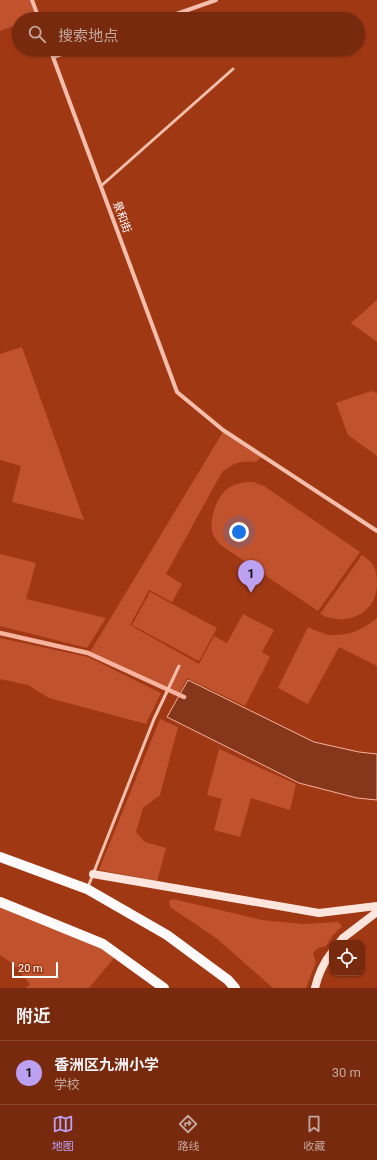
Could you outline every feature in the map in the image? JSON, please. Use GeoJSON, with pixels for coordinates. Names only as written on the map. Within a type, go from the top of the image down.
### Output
{"type":"FeatureCollection","features":[{"type":"Feature","properties":{"kind":"main road"},"geometry":{"type":"LineString","coordinates":[[0,857],[87,889],[167,935],[228,980],[235,988]]}},
{"type":"Feature","properties":{"kind":"main road"},"geometry":{"type":"LineString","coordinates":[[0,902],[103,944],[164,988]]}},
{"type":"Feature","properties":{"kind":"street"},"geometry":{"type":"LineString","coordinates":[[32,0],[36,12]]}},
{"type":"Feature","properties":{"kind":"street"},"geometry":{"type":"LineString","coordinates":[[182,12],[216,0]]}},
{"type":"Feature","properties":{"kind":"street","name":"景和街"},"geometry":{"type":"LineString","coordinates":[[53,57],[177,392],[223,430],[377,532]]}},
{"type":"Feature","properties":{"kind":"street"},"geometry":{"type":"LineString","coordinates":[[93,874],[319,914],[377,906]]}},
{"type":"Feature","properties":{"kind":"street"},"geometry":{"type":"LineString","coordinates":[[341,940],[377,912]]}},
{"type":"Feature","properties":{"kind":"street"},"geometry":{"type":"LineString","coordinates":[[315,988],[317,980],[329,956]]}},
{"type":"Feature","properties":{"kind":"lane"},"geometry":{"type":"LineString","coordinates":[[101,186],[233,69]]}},
{"type":"Feature","properties":{"kind":"lane"},"geometry":{"type":"LineString","coordinates":[[87,889],[154,719],[179,666]]}},
{"type":"Feature","properties":{"kind":"shaded area"},"geometry":{"type":"Polygon","coordinates":[[[0,0],[30,0],[34,12],[12,12],[12,27],[0,31],[0,0]]]}},
{"type":"Feature","properties":{"kind":"shaded area"},"geometry":{"type":"Polygon","coordinates":[[[377,300],[377,342],[351,323],[377,300]]]}},
{"type":"Feature","properties":{"kind":"shaded area"},"geometry":{"type":"Polygon","coordinates":[[[22,347],[84,520],[12,502],[21,466],[0,460],[0,354],[22,347]]]}},
{"type":"Feature","properties":{"kind":"shaded area"},"geometry":{"type":"Polygon","coordinates":[[[371,391],[377,393],[377,456],[348,435],[336,403],[371,391]]]}},
{"type":"Feature","properties":{"kind":"shaded area"},"geometry":{"type":"Polygon","coordinates":[[[223,432],[261,457],[256,462],[246,461],[238,463],[230,466],[222,472],[166,574],[182,584],[172,602],[149,590],[130,625],[199,664],[214,636],[227,643],[243,614],[274,630],[262,652],[270,657],[245,706],[187,678],[179,693],[90,652],[223,432]]]}},
{"type":"Feature","properties":{"kind":"shaded area"},"geometry":{"type":"Polygon","coordinates":[[[247,482],[253,482],[264,486],[360,552],[318,611],[222,546],[213,534],[212,523],[214,510],[219,498],[231,487],[247,482]]]}},
{"type":"Feature","properties":{"kind":"shaded area"},"geometry":{"type":"Polygon","coordinates":[[[0,554],[36,563],[26,599],[106,618],[87,648],[0,626],[0,554]]]}},
{"type":"Feature","properties":{"kind":"shaded area"},"geometry":{"type":"Polygon","coordinates":[[[362,555],[372,564],[376,574],[376,594],[372,603],[358,616],[349,619],[330,618],[320,614],[362,555]]]}},
{"type":"Feature","properties":{"kind":"shaded area"},"geometry":{"type":"Polygon","coordinates":[[[150,592],[217,628],[199,661],[132,625],[150,592]]]}},
{"type":"Feature","properties":{"kind":"shaded area"},"geometry":{"type":"Polygon","coordinates":[[[377,618],[377,666],[339,647],[308,704],[278,688],[308,627],[319,632],[337,635],[361,629],[377,618]]]}},
{"type":"Feature","properties":{"kind":"shaded area"},"geometry":{"type":"Polygon","coordinates":[[[0,638],[88,657],[161,693],[146,724],[49,698],[28,685],[0,679],[0,638]]]}},
{"type":"Feature","properties":{"kind":"shaded area"},"geometry":{"type":"Polygon","coordinates":[[[188,680],[314,742],[359,752],[377,754],[377,800],[357,798],[299,783],[167,717],[188,680]]]}},
{"type":"Feature","properties":{"kind":"shaded area"},"geometry":{"type":"Polygon","coordinates":[[[160,719],[178,727],[160,795],[143,808],[136,832],[145,842],[166,848],[157,881],[99,870],[160,719]]]}},
{"type":"Feature","properties":{"kind":"shaded area"},"geometry":{"type":"Polygon","coordinates":[[[219,749],[296,784],[290,810],[251,798],[240,837],[214,830],[222,799],[207,795],[219,749]]]}},
{"type":"Feature","properties":{"kind":"shaded area"},"geometry":{"type":"Polygon","coordinates":[[[173,899],[262,920],[303,924],[338,922],[342,926],[329,940],[326,946],[318,948],[313,953],[316,962],[306,988],[273,988],[216,938],[170,907],[169,901],[173,899]]]}},
{"type":"Feature","properties":{"kind":"shaded area"},"geometry":{"type":"Polygon","coordinates":[[[0,907],[101,949],[114,958],[89,988],[26,988],[30,984],[13,964],[0,955],[0,907]]]}},
{"type":"Feature","properties":{"kind":"waterway"},"geometry":{"type":"LineString","coordinates":[[0,633],[88,653],[184,697]]}},
{"type":"Feature","properties":{"kind":"place","name":"香洲区九洲小学"},"geometry":{"type":"Point","coordinates":[251,593]}}]}
